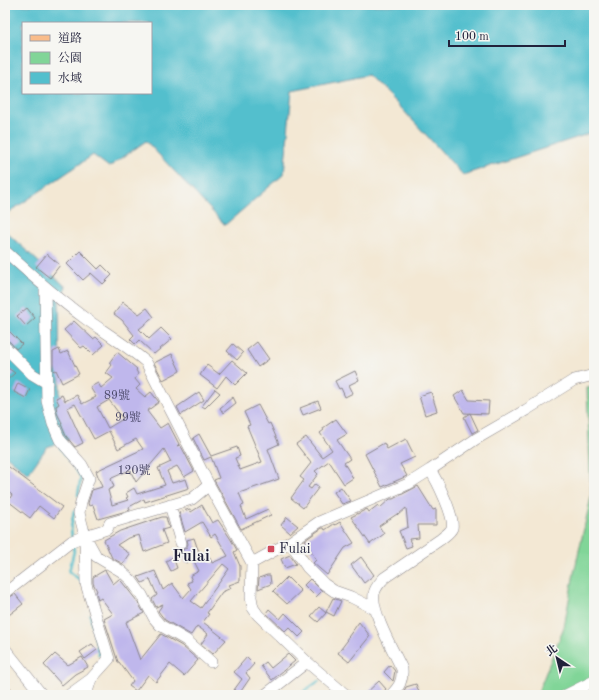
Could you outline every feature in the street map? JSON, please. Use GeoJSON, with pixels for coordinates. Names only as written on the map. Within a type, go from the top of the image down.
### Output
{"type":"FeatureCollection","features":[{"type":"Feature","properties":{"kind":"street"},"geometry":{"type":"LineString","coordinates":[[5,251],[45,287],[85,318],[131,349],[146,362],[209,485],[252,563],[250,597],[253,608],[258,615],[307,662],[346,695]]}},
{"type":"Feature","properties":{"kind":"street"},"geometry":{"type":"LineString","coordinates":[[45,287],[43,381],[53,424],[60,440],[82,465],[89,478],[79,513],[85,536],[86,584],[109,659],[91,679],[69,695]]}},
{"type":"Feature","properties":{"kind":"street"},"geometry":{"type":"LineString","coordinates":[[5,347],[32,374],[43,381]]}},
{"type":"Feature","properties":{"kind":"street"},"geometry":{"type":"LineString","coordinates":[[252,563],[290,542],[319,522],[408,484],[476,438],[526,410],[574,380],[594,375]]}},
{"type":"Feature","properties":{"kind":"street"},"geometry":{"type":"LineString","coordinates":[[390,695],[400,686],[403,678],[402,669],[375,609],[374,594],[376,586],[384,578],[450,532],[452,526],[450,514],[438,483],[430,470]]}},
{"type":"Feature","properties":{"kind":"street"},"geometry":{"type":"LineString","coordinates":[[5,593],[72,541],[107,529],[110,523],[192,499],[209,485]]}},
{"type":"Feature","properties":{"kind":"street"},"geometry":{"type":"LineString","coordinates":[[170,505],[181,543]]}},
{"type":"Feature","properties":{"kind":"street"},"geometry":{"type":"LineString","coordinates":[[85,536],[96,556],[131,580],[142,595],[154,618],[160,625],[186,640],[211,662]]}},
{"type":"Feature","properties":{"kind":"street"},"geometry":{"type":"LineString","coordinates":[[290,542],[307,568],[324,584],[334,591],[351,597],[375,609]]}},
{"type":"Feature","properties":{"kind":"street"},"geometry":{"type":"LineString","coordinates":[[5,649],[42,695]]}},
{"type":"Feature","properties":{"kind":"street"},"geometry":{"type":"LineString","coordinates":[[265,695],[307,662]]}},
{"type":"Feature","properties":{"kind":"street"},"geometry":{"type":"LineString","coordinates":[[86,695],[91,679]]}},
{"type":"Feature","properties":{"kind":"street"},"geometry":{"type":"LineString","coordinates":[[566,695],[594,680]]}},
{"type":"Feature","properties":{"kind":"green space"},"geometry":{"type":"Polygon","coordinates":[[[594,387],[594,685],[567,695],[537,695],[564,627],[591,497],[587,388],[594,387]]]}},
{"type":"Feature","properties":{"kind":"water"},"geometry":{"type":"Polygon","coordinates":[[[5,5],[594,5],[594,132],[463,175],[404,111],[368,75],[292,91],[284,174],[225,225],[146,141],[109,167],[93,155],[5,215],[5,5]]]}},
{"type":"Feature","properties":{"kind":"water"},"geometry":{"type":"Polygon","coordinates":[[[5,231],[66,287],[59,299],[60,401],[73,438],[47,447],[28,474],[5,455],[5,231]]]}},
{"type":"Feature","properties":{"kind":"building"},"geometry":{"type":"Polygon","coordinates":[[[80,251],[98,269],[102,265],[112,275],[103,284],[91,273],[83,280],[67,264],[80,251]]]}},
{"type":"Feature","properties":{"kind":"building"},"geometry":{"type":"Polygon","coordinates":[[[47,254],[60,265],[50,278],[36,267],[47,254]]]}},
{"type":"Feature","properties":{"kind":"building"},"geometry":{"type":"Polygon","coordinates":[[[123,302],[139,314],[147,308],[154,317],[139,329],[149,339],[161,328],[172,339],[154,354],[139,340],[135,344],[130,339],[134,335],[122,320],[114,314],[123,302]]]}},
{"type":"Feature","properties":{"kind":"building"},"geometry":{"type":"Polygon","coordinates":[[[27,308],[35,318],[26,326],[17,316],[27,308]]]}},
{"type":"Feature","properties":{"kind":"building"},"geometry":{"type":"Polygon","coordinates":[[[74,321],[93,339],[96,337],[104,345],[93,355],[84,346],[81,348],[64,330],[74,321]]]}},
{"type":"Feature","properties":{"kind":"building"},"geometry":{"type":"Polygon","coordinates":[[[5,327],[22,344],[16,349],[10,342],[5,340],[5,327]]]}},
{"type":"Feature","properties":{"kind":"building"},"geometry":{"type":"Polygon","coordinates":[[[257,342],[269,359],[258,367],[247,350],[257,342]]]}},
{"type":"Feature","properties":{"kind":"building"},"geometry":{"type":"Polygon","coordinates":[[[233,344],[243,353],[237,360],[227,351],[233,344]]]}},
{"type":"Feature","properties":{"kind":"building"},"geometry":{"type":"Polygon","coordinates":[[[59,349],[61,354],[68,351],[79,374],[62,383],[56,370],[53,370],[53,352],[59,349]]]}},
{"type":"Feature","properties":{"kind":"building"},"geometry":{"type":"Polygon","coordinates":[[[117,352],[137,369],[138,374],[135,379],[140,385],[136,389],[145,397],[151,392],[159,402],[147,411],[160,428],[168,423],[179,444],[177,446],[180,445],[194,471],[184,477],[177,466],[167,471],[172,483],[186,479],[189,488],[145,502],[144,499],[129,507],[130,510],[98,519],[93,505],[89,506],[88,503],[92,490],[102,487],[96,471],[143,449],[136,439],[118,449],[109,431],[94,439],[75,404],[67,408],[83,443],[75,447],[66,436],[61,424],[62,423],[57,413],[56,406],[59,404],[56,398],[62,395],[65,401],[77,395],[82,404],[96,397],[90,387],[98,383],[101,388],[113,378],[106,373],[112,365],[109,363],[117,352]],[[109,400],[97,407],[108,428],[123,419],[109,400]],[[164,449],[136,482],[130,470],[111,479],[114,487],[108,490],[112,505],[128,500],[126,498],[128,497],[126,493],[134,488],[137,494],[165,485],[158,468],[171,462],[164,449]]]}},
{"type":"Feature","properties":{"kind":"building"},"geometry":{"type":"Polygon","coordinates":[[[172,354],[180,371],[163,380],[154,363],[172,354]]]}},
{"type":"Feature","properties":{"kind":"building"},"geometry":{"type":"Polygon","coordinates":[[[232,360],[247,373],[235,385],[226,376],[217,388],[200,375],[207,365],[219,374],[232,360]]]}},
{"type":"Feature","properties":{"kind":"building"},"geometry":{"type":"Polygon","coordinates":[[[5,366],[15,373],[5,382],[5,366]]]}},
{"type":"Feature","properties":{"kind":"building"},"geometry":{"type":"Polygon","coordinates":[[[355,371],[359,380],[349,385],[353,393],[345,397],[341,388],[339,389],[335,381],[355,371]]]}},
{"type":"Feature","properties":{"kind":"building"},"geometry":{"type":"Polygon","coordinates":[[[18,383],[30,389],[26,398],[14,392],[18,383]]]}},
{"type":"Feature","properties":{"kind":"building"},"geometry":{"type":"Polygon","coordinates":[[[215,389],[220,393],[205,408],[202,406],[215,389]]]}},
{"type":"Feature","properties":{"kind":"building"},"geometry":{"type":"Polygon","coordinates":[[[463,390],[469,400],[489,401],[488,414],[464,413],[454,396],[463,390]]]}},
{"type":"Feature","properties":{"kind":"building"},"geometry":{"type":"Polygon","coordinates":[[[199,392],[204,400],[181,415],[177,407],[199,392]]]}},
{"type":"Feature","properties":{"kind":"building"},"geometry":{"type":"Polygon","coordinates":[[[431,392],[437,411],[425,415],[419,396],[431,392]]]}},
{"type":"Feature","properties":{"kind":"building"},"geometry":{"type":"Polygon","coordinates":[[[233,397],[236,403],[223,413],[220,408],[233,397]]]}},
{"type":"Feature","properties":{"kind":"building"},"geometry":{"type":"Polygon","coordinates":[[[318,401],[321,408],[303,415],[300,408],[318,401]]]}},
{"type":"Feature","properties":{"kind":"building"},"geometry":{"type":"Polygon","coordinates":[[[258,405],[268,424],[270,423],[279,444],[268,449],[279,479],[239,493],[244,505],[241,506],[246,519],[268,509],[271,515],[241,529],[214,480],[219,478],[211,457],[204,460],[193,438],[199,434],[211,456],[237,447],[240,456],[235,458],[240,470],[262,462],[247,426],[250,425],[244,412],[258,405]]]}},
{"type":"Feature","properties":{"kind":"building"},"geometry":{"type":"Polygon","coordinates":[[[470,413],[478,430],[472,433],[464,417],[470,413]]]}},
{"type":"Feature","properties":{"kind":"building"},"geometry":{"type":"Polygon","coordinates":[[[336,419],[347,434],[337,440],[350,459],[344,463],[353,478],[344,484],[329,461],[315,471],[318,474],[308,487],[311,489],[315,484],[319,487],[303,508],[298,504],[299,503],[291,498],[304,480],[300,477],[311,463],[296,444],[306,437],[322,457],[332,450],[320,433],[324,430],[323,428],[336,419]]]}},
{"type":"Feature","properties":{"kind":"building"},"geometry":{"type":"Polygon","coordinates":[[[406,439],[415,457],[400,464],[407,476],[382,487],[365,454],[384,443],[387,449],[406,439]]]}},
{"type":"Feature","properties":{"kind":"building"},"geometry":{"type":"Polygon","coordinates":[[[5,464],[62,507],[54,518],[39,506],[30,518],[8,501],[12,495],[5,489],[5,464]]]}},
{"type":"Feature","properties":{"kind":"building"},"geometry":{"type":"Polygon","coordinates":[[[418,486],[433,510],[436,509],[436,525],[418,525],[419,538],[409,539],[412,546],[406,548],[399,531],[408,527],[406,508],[398,515],[397,514],[379,526],[384,534],[370,544],[351,517],[367,509],[369,512],[378,505],[380,508],[390,499],[393,499],[418,486]]]}},
{"type":"Feature","properties":{"kind":"building"},"geometry":{"type":"Polygon","coordinates":[[[341,487],[351,501],[342,504],[334,492],[341,487]]]}},
{"type":"Feature","properties":{"kind":"building"},"geometry":{"type":"Polygon","coordinates":[[[202,505],[212,523],[218,520],[237,550],[234,552],[240,566],[240,581],[229,585],[231,588],[222,592],[207,613],[209,614],[203,622],[226,640],[213,654],[201,644],[208,634],[197,626],[191,635],[165,620],[158,611],[163,604],[156,607],[152,599],[157,595],[150,579],[142,583],[138,577],[155,571],[163,590],[172,583],[183,598],[191,589],[187,583],[192,581],[190,576],[199,571],[193,559],[186,563],[182,550],[186,548],[188,544],[187,540],[194,538],[203,558],[209,556],[212,563],[228,556],[215,534],[211,537],[202,522],[185,532],[179,512],[190,509],[191,512],[202,505]],[[223,564],[191,601],[201,608],[229,569],[223,564]]]}},
{"type":"Feature","properties":{"kind":"building"},"geometry":{"type":"Polygon","coordinates":[[[166,517],[169,528],[162,530],[167,543],[144,552],[139,535],[128,538],[117,545],[130,554],[123,564],[112,558],[104,540],[120,531],[166,517]]]}},
{"type":"Feature","properties":{"kind":"building"},"geometry":{"type":"Polygon","coordinates":[[[287,517],[298,526],[290,533],[281,525],[287,517]]]}},
{"type":"Feature","properties":{"kind":"building"},"geometry":{"type":"Polygon","coordinates":[[[340,522],[354,543],[345,548],[327,575],[313,563],[316,560],[305,540],[322,528],[325,530],[340,522]]]}},
{"type":"Feature","properties":{"kind":"building"},"geometry":{"type":"Polygon","coordinates":[[[290,555],[296,564],[285,568],[281,559],[290,555]]]}},
{"type":"Feature","properties":{"kind":"building"},"geometry":{"type":"Polygon","coordinates":[[[173,557],[177,568],[171,571],[166,561],[173,557]]]}},
{"type":"Feature","properties":{"kind":"building"},"geometry":{"type":"Polygon","coordinates":[[[361,557],[374,575],[364,583],[351,565],[361,557]]]}},
{"type":"Feature","properties":{"kind":"building"},"geometry":{"type":"Polygon","coordinates":[[[105,570],[113,584],[119,579],[122,582],[137,601],[144,613],[126,622],[140,660],[161,634],[182,646],[198,660],[184,676],[170,664],[156,682],[148,675],[136,691],[129,686],[133,681],[118,662],[104,619],[113,614],[101,598],[98,600],[97,591],[93,583],[93,577],[105,570]]]}},
{"type":"Feature","properties":{"kind":"building"},"geometry":{"type":"Polygon","coordinates":[[[270,575],[271,584],[258,589],[259,578],[270,575]]]}},
{"type":"Feature","properties":{"kind":"building"},"geometry":{"type":"Polygon","coordinates":[[[287,577],[301,591],[287,604],[273,591],[287,577]]]}},
{"type":"Feature","properties":{"kind":"building"},"geometry":{"type":"Polygon","coordinates":[[[310,579],[322,591],[316,597],[304,585],[310,579]]]}},
{"type":"Feature","properties":{"kind":"building"},"geometry":{"type":"Polygon","coordinates":[[[15,594],[23,604],[5,618],[5,600],[15,594]]]}},
{"type":"Feature","properties":{"kind":"building"},"geometry":{"type":"Polygon","coordinates":[[[333,598],[341,601],[334,616],[326,612],[333,598]]]}},
{"type":"Feature","properties":{"kind":"building"},"geometry":{"type":"Polygon","coordinates":[[[319,607],[326,613],[318,622],[311,616],[319,607]]]}},
{"type":"Feature","properties":{"kind":"building"},"geometry":{"type":"Polygon","coordinates":[[[269,609],[280,619],[285,613],[304,632],[299,637],[289,627],[285,631],[266,613],[269,609]]]}},
{"type":"Feature","properties":{"kind":"building"},"geometry":{"type":"Polygon","coordinates":[[[359,622],[370,636],[349,662],[338,653],[359,622]]]}},
{"type":"Feature","properties":{"kind":"building"},"geometry":{"type":"Polygon","coordinates":[[[92,644],[97,650],[85,659],[80,652],[92,644]]]}},
{"type":"Feature","properties":{"kind":"building"},"geometry":{"type":"Polygon","coordinates":[[[55,654],[68,665],[82,657],[88,667],[75,674],[62,685],[44,665],[55,654]]]}},
{"type":"Feature","properties":{"kind":"building"},"geometry":{"type":"Polygon","coordinates":[[[288,654],[295,661],[272,680],[261,666],[266,662],[271,668],[288,654]]]}},
{"type":"Feature","properties":{"kind":"building"},"geometry":{"type":"Polygon","coordinates":[[[247,657],[254,664],[246,673],[250,678],[239,694],[234,690],[242,679],[234,672],[247,657]]]}},
{"type":"Feature","properties":{"kind":"building"},"geometry":{"type":"Polygon","coordinates":[[[390,665],[395,671],[393,681],[384,672],[390,665]]]}},
{"type":"Feature","properties":{"kind":"building"},"geometry":{"type":"Polygon","coordinates":[[[379,681],[386,689],[381,695],[364,695],[379,681]]]}},
{"type":"Feature","properties":{"kind":"building"},"geometry":{"type":"Polygon","coordinates":[[[416,684],[420,695],[405,695],[404,691],[406,687],[416,684]]]}},
{"type":"Feature","properties":{"kind":"waterway"},"geometry":{"type":"LineString","coordinates":[[60,447],[81,477],[78,495]]}},
{"type":"Feature","properties":{"kind":"waterway"},"geometry":{"type":"LineString","coordinates":[[72,538],[71,528],[74,511]]}},
{"type":"Feature","properties":{"kind":"waterway"},"geometry":{"type":"LineString","coordinates":[[73,545],[74,551],[69,572],[82,581]]}},
{"type":"Feature","properties":{"kind":"waterway"},"geometry":{"type":"LineString","coordinates":[[90,615],[99,655]]}},
{"type":"Feature","properties":{"kind":"waterway"},"geometry":{"type":"LineString","coordinates":[[299,695],[319,681]]}},
{"type":"Feature","properties":{"kind":"place","name":"Fulai"},"geometry":{"type":"Point","coordinates":[271,549]}},
{"type":"Feature","properties":{"kind":"district","name":"Fulai"},"geometry":{"type":"Point","coordinates":[191,557]}}]}
